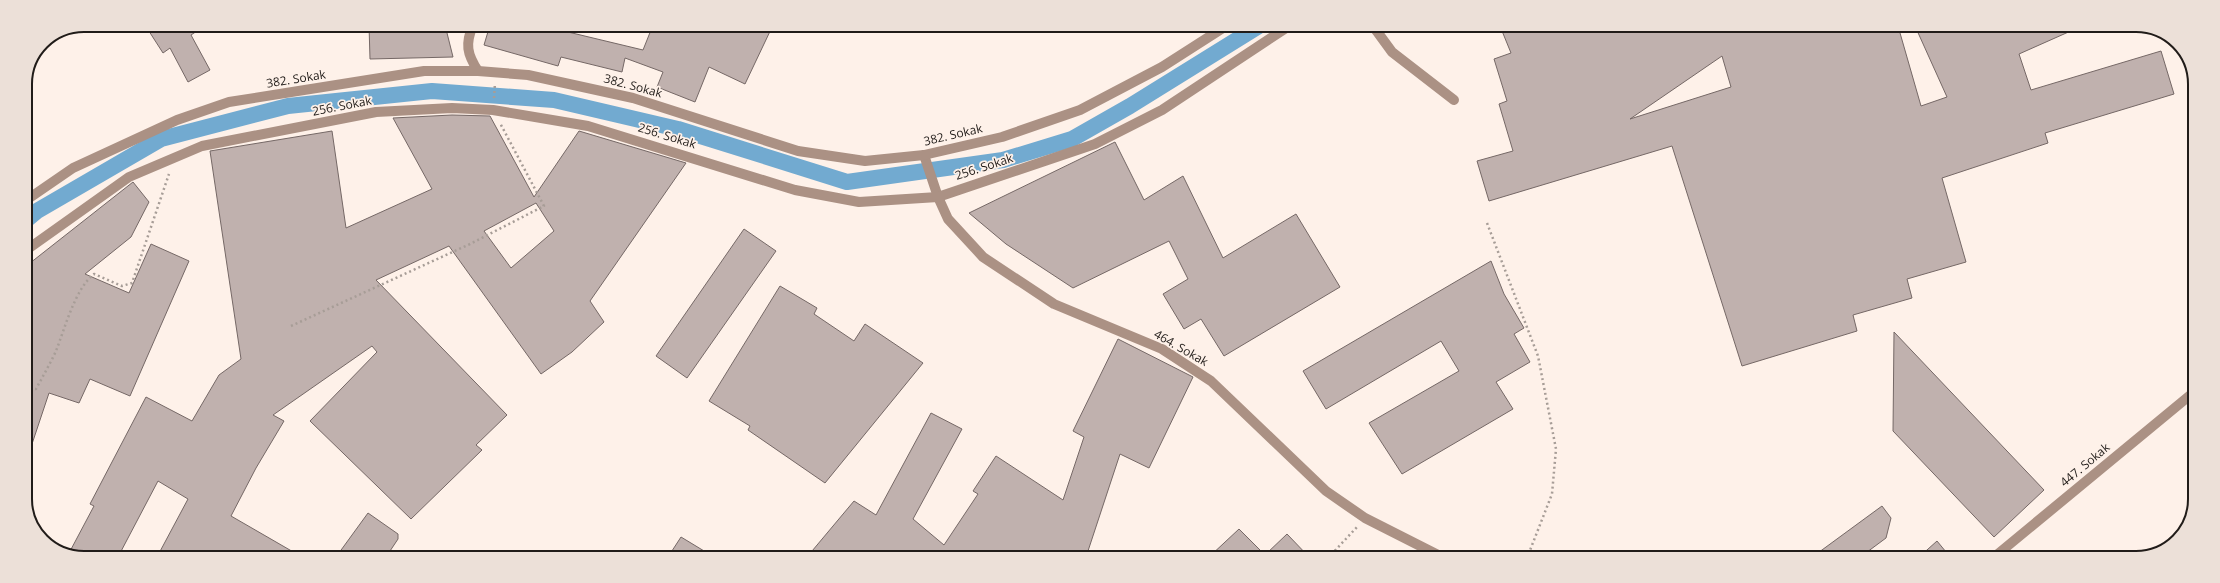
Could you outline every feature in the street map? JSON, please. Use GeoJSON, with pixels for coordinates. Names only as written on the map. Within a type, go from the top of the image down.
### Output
{"type":"FeatureCollection","features":[{"type":"Feature","properties":{"kind":"street"},"geometry":{"type":"LineString","coordinates":[[470,32],[468,37],[469,56],[478,71]]}},
{"type":"Feature","properties":{"kind":"street","name":"382. Sokak"},"geometry":{"type":"LineString","coordinates":[[32,196],[73,168],[177,120],[229,102],[424,71],[478,71],[528,75],[633,98],[798,151],[866,161],[925,156],[1002,137],[1080,110],[1162,67],[1217,32]]}},
{"type":"Feature","properties":{"kind":"street","name":"256. Sokak"},"geometry":{"type":"LineString","coordinates":[[32,246],[129,177],[202,146],[376,112],[493,106],[588,126],[796,190],[859,202],[938,197],[1095,144],[1162,110],[1280,32]]}},
{"type":"Feature","properties":{"kind":"street"},"geometry":{"type":"LineString","coordinates":[[1377,32],[1392,52],[1454,100]]}},
{"type":"Feature","properties":{"kind":"street","name":"464. Sokak"},"geometry":{"type":"LineString","coordinates":[[925,156],[938,197],[948,219],[983,257],[1054,304],[1162,349],[1211,381],[1326,491],[1365,518],[1430,551]]}},
{"type":"Feature","properties":{"kind":"street","name":"447. Sokak"},"geometry":{"type":"LineString","coordinates":[[2001,551],[2188,397]]}},
{"type":"Feature","properties":{"kind":"path"},"geometry":{"type":"LineString","coordinates":[[291,326],[470,244],[544,206],[493,106],[495,81]]}},
{"type":"Feature","properties":{"kind":"path"},"geometry":{"type":"LineString","coordinates":[[32,389],[36,389],[55,352],[80,292],[88,278],[94,274],[122,286],[132,283],[176,157]]}},
{"type":"Feature","properties":{"kind":"path"},"geometry":{"type":"LineString","coordinates":[[1487,223],[1538,356],[1556,449],[1552,494],[1530,551]]}},
{"type":"Feature","properties":{"kind":"path"},"geometry":{"type":"LineString","coordinates":[[1334,551],[1365,518]]}},
{"type":"Feature","properties":{"kind":"building"},"geometry":{"type":"Polygon","coordinates":[[[150,32],[196,32],[191,35],[210,70],[188,82],[170,48],[163,53],[150,32]]]}},
{"type":"Feature","properties":{"kind":"building"},"geometry":{"type":"Polygon","coordinates":[[[369,32],[447,32],[453,57],[370,59],[369,32]]]}},
{"type":"Feature","properties":{"kind":"building"},"geometry":{"type":"Polygon","coordinates":[[[488,32],[568,32],[643,50],[650,32],[770,32],[745,84],[709,67],[695,102],[657,87],[663,72],[625,58],[622,72],[561,57],[558,66],[484,45],[488,32]]]}},
{"type":"Feature","properties":{"kind":"building"},"geometry":{"type":"Polygon","coordinates":[[[1502,32],[1900,32],[1921,106],[1947,97],[1918,32],[2068,32],[2019,54],[2031,90],[2161,51],[2174,94],[2045,133],[2048,143],[1942,178],[1966,262],[1907,279],[1912,298],[1853,315],[1857,331],[1742,366],[1672,146],[1489,201],[1477,161],[1513,151],[1499,104],[1507,101],[1494,59],[1511,53],[1502,32]],[[1722,56],[1630,119],[1731,87],[1722,56]]]}},
{"type":"Feature","properties":{"kind":"building"},"geometry":{"type":"Polygon","coordinates":[[[452,115],[490,116],[534,197],[579,131],[686,163],[590,301],[604,322],[572,352],[541,374],[449,246],[376,280],[507,415],[476,445],[482,450],[411,519],[310,421],[377,352],[372,346],[273,415],[284,421],[256,468],[231,516],[292,551],[160,551],[188,499],[158,481],[121,551],[84,551],[71,549],[94,506],[90,504],[146,397],[192,421],[219,375],[241,359],[210,151],[332,131],[346,228],[432,189],[393,118],[452,115]],[[536,203],[484,231],[511,268],[554,231],[536,203]]]}},
{"type":"Feature","properties":{"kind":"building"},"geometry":{"type":"Polygon","coordinates":[[[1115,142],[1144,200],[1183,176],[1223,258],[1296,214],[1340,287],[1224,356],[1201,319],[1184,329],[1163,294],[1188,279],[1169,241],[1073,288],[1006,244],[969,213],[1115,142]]]}},
{"type":"Feature","properties":{"kind":"building"},"geometry":{"type":"Polygon","coordinates":[[[133,182],[149,202],[131,237],[85,274],[129,293],[151,244],[189,261],[130,396],[90,379],[79,403],[49,393],[32,444],[32,261],[133,182]]]}},
{"type":"Feature","properties":{"kind":"building"},"geometry":{"type":"Polygon","coordinates":[[[744,229],[776,251],[687,378],[656,356],[744,229]]]}},
{"type":"Feature","properties":{"kind":"building"},"geometry":{"type":"Polygon","coordinates":[[[1491,261],[1504,294],[1524,328],[1514,334],[1530,362],[1496,382],[1513,409],[1402,474],[1369,423],[1459,371],[1441,341],[1326,409],[1303,371],[1491,261]]]}},
{"type":"Feature","properties":{"kind":"building"},"geometry":{"type":"Polygon","coordinates":[[[780,286],[817,308],[814,314],[854,341],[865,324],[923,363],[825,483],[748,430],[750,426],[709,401],[780,286]]]}},
{"type":"Feature","properties":{"kind":"building"},"geometry":{"type":"Polygon","coordinates":[[[1894,332],[2044,490],[1994,537],[1893,431],[1894,332]]]}},
{"type":"Feature","properties":{"kind":"building"},"geometry":{"type":"Polygon","coordinates":[[[1118,339],[1193,377],[1149,468],[1120,454],[1088,551],[812,551],[854,501],[876,515],[931,413],[962,429],[913,519],[944,545],[978,494],[973,491],[996,456],[1063,500],[1084,437],[1073,431],[1118,339]]]}},
{"type":"Feature","properties":{"kind":"building"},"geometry":{"type":"Polygon","coordinates":[[[1882,506],[1891,518],[1886,538],[1868,551],[1821,551],[1882,506]]]}},
{"type":"Feature","properties":{"kind":"building"},"geometry":{"type":"Polygon","coordinates":[[[368,513],[398,534],[398,539],[390,551],[340,551],[368,513]]]}},
{"type":"Feature","properties":{"kind":"building"},"geometry":{"type":"Polygon","coordinates":[[[1239,529],[1261,551],[1215,551],[1239,529]]]}},
{"type":"Feature","properties":{"kind":"building"},"geometry":{"type":"Polygon","coordinates":[[[1287,534],[1303,551],[1269,551],[1287,534]]]}},
{"type":"Feature","properties":{"kind":"building"},"geometry":{"type":"Polygon","coordinates":[[[681,537],[704,551],[672,551],[681,537]]]}},
{"type":"Feature","properties":{"kind":"building"},"geometry":{"type":"Polygon","coordinates":[[[1937,541],[1945,551],[1926,551],[1937,541]]]}},
{"type":"Feature","properties":{"kind":"waterway"},"geometry":{"type":"LineString","coordinates":[[32,215],[161,139],[288,106],[432,91],[554,100],[678,129],[847,182],[1003,160],[1072,139],[1130,106],[1249,32]]}}]}
